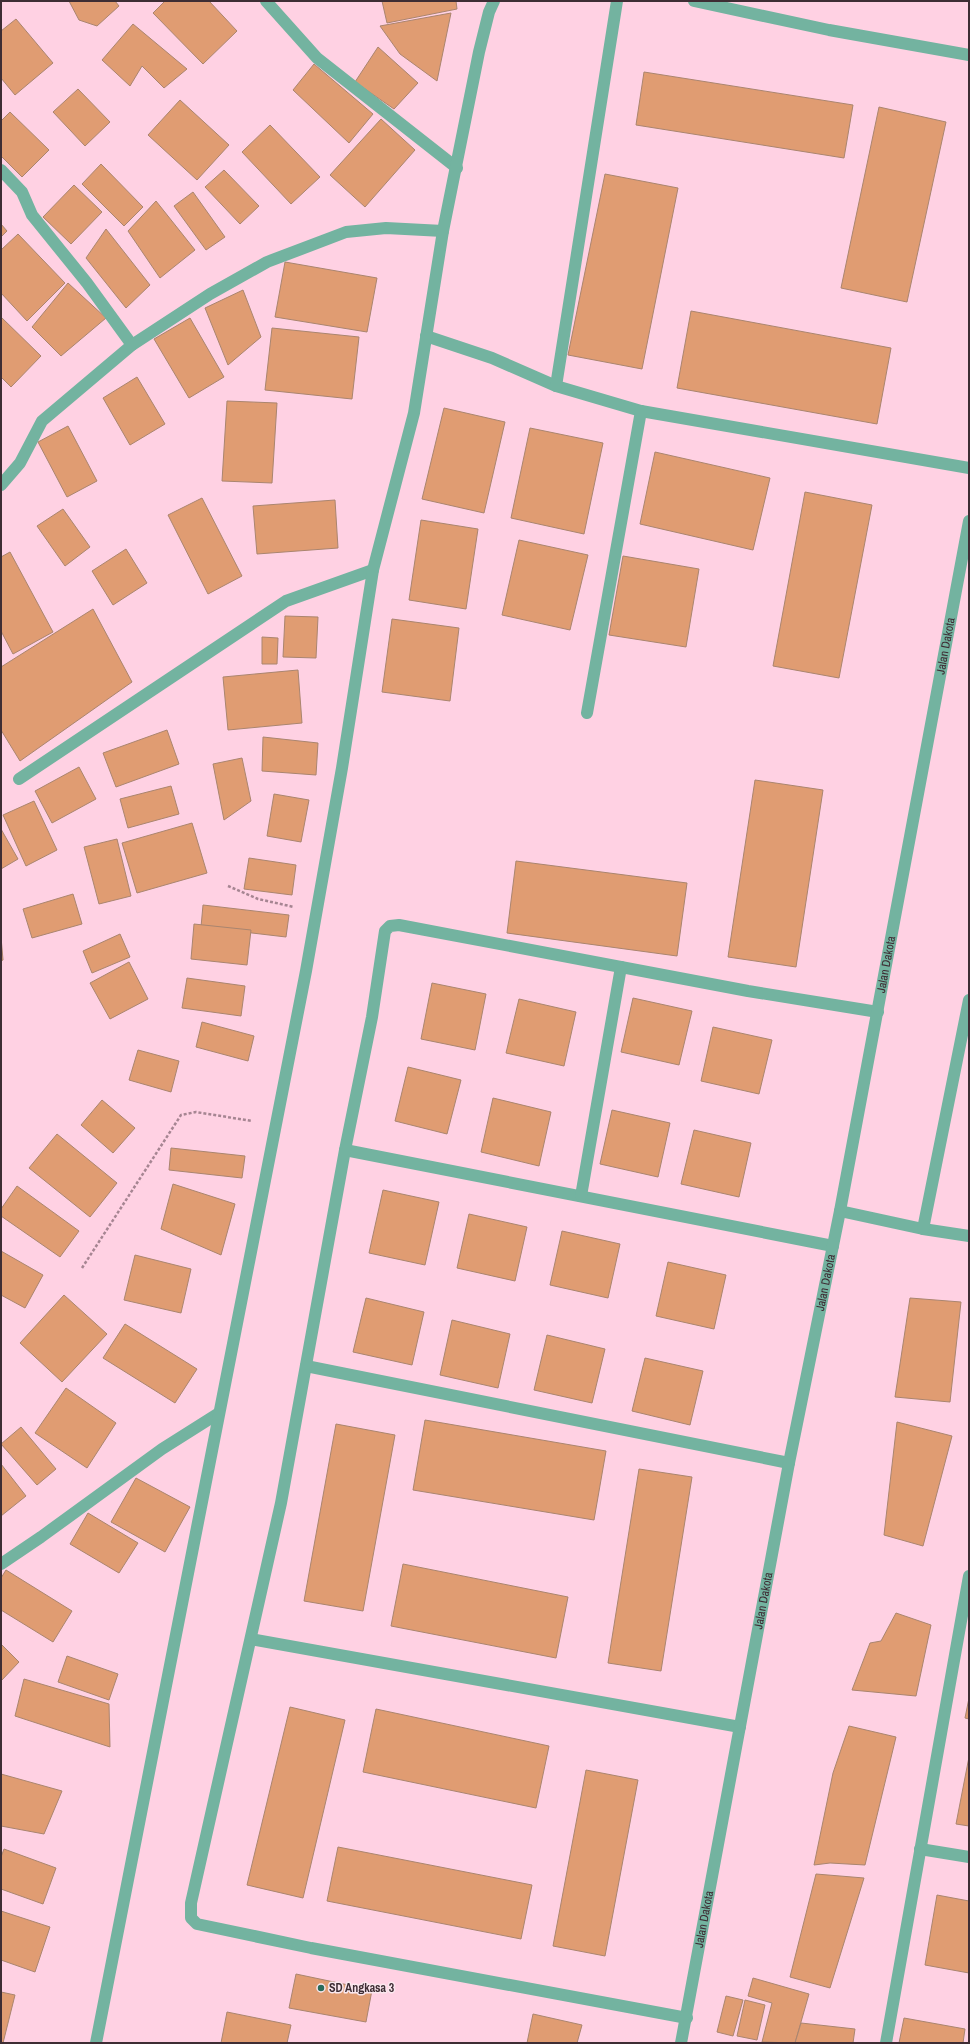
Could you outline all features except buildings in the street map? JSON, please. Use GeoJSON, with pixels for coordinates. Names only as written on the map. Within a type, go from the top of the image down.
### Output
{"type":"FeatureCollection","features":[{"type":"Feature","properties":{"kind":"street"},"geometry":{"type":"LineString","coordinates":[[266,1],[317,58],[456,168]]}},
{"type":"Feature","properties":{"kind":"street"},"geometry":{"type":"LineString","coordinates":[[96,2043],[276,1125],[344,760],[373,570],[414,413],[443,230],[479,52],[489,12],[494,1]]}},
{"type":"Feature","properties":{"kind":"street"},"geometry":{"type":"LineString","coordinates":[[556,386],[617,1]]}},
{"type":"Feature","properties":{"kind":"street"},"geometry":{"type":"LineString","coordinates":[[694,1],[829,30],[969,55]]}},
{"type":"Feature","properties":{"kind":"street"},"geometry":{"type":"LineString","coordinates":[[1,170],[22,192],[32,215],[87,283],[132,345]]}},
{"type":"Feature","properties":{"kind":"street"},"geometry":{"type":"LineString","coordinates":[[1,485],[20,463],[42,421],[132,345],[210,294],[267,262],[346,232],[386,228],[443,230]]}},
{"type":"Feature","properties":{"kind":"street"},"geometry":{"type":"LineString","coordinates":[[426,336],[492,358],[556,386],[641,411],[969,468]]}},
{"type":"Feature","properties":{"kind":"street"},"geometry":{"type":"LineString","coordinates":[[587,713],[641,411]]}},
{"type":"Feature","properties":{"kind":"street","name":"Jalan Dakota"},"geometry":{"type":"LineString","coordinates":[[681,2043],[687,2018],[789,1463],[840,1211],[878,1012],[969,521]]}},
{"type":"Feature","properties":{"kind":"street"},"geometry":{"type":"LineString","coordinates":[[19,779],[286,601],[373,570]]}},
{"type":"Feature","properties":{"kind":"street"},"geometry":{"type":"LineString","coordinates":[[687,2018],[311,1948],[197,1924],[191,1918],[191,1903],[281,1503],[345,1150],[372,1018],[385,931],[390,926],[399,925],[748,991],[878,1012]]}},
{"type":"Feature","properties":{"kind":"street"},"geometry":{"type":"LineString","coordinates":[[581,1196],[621,967]]}},
{"type":"Feature","properties":{"kind":"street"},"geometry":{"type":"LineString","coordinates":[[923,1229],[969,1000]]}},
{"type":"Feature","properties":{"kind":"street"},"geometry":{"type":"LineString","coordinates":[[345,1150],[833,1246]]}},
{"type":"Feature","properties":{"kind":"street"},"geometry":{"type":"LineString","coordinates":[[840,1211],[923,1229],[969,1236]]}},
{"type":"Feature","properties":{"kind":"street"},"geometry":{"type":"LineString","coordinates":[[306,1366],[789,1463]]}},
{"type":"Feature","properties":{"kind":"street"},"geometry":{"type":"LineString","coordinates":[[1,1564],[41,1537],[162,1449],[219,1413]]}},
{"type":"Feature","properties":{"kind":"street"},"geometry":{"type":"LineString","coordinates":[[886,2043],[920,1849],[966,1606],[969,1576]]}},
{"type":"Feature","properties":{"kind":"street"},"geometry":{"type":"LineString","coordinates":[[251,1640],[740,1727]]}},
{"type":"Feature","properties":{"kind":"street"},"geometry":{"type":"LineString","coordinates":[[920,1849],[969,1857]]}},
{"type":"Feature","properties":{"kind":"path"},"geometry":{"type":"LineString","coordinates":[[228,886],[258,899],[316,911]]}},
{"type":"Feature","properties":{"kind":"path"},"geometry":{"type":"LineString","coordinates":[[82,1268],[181,1115],[196,1112],[276,1125]]}},
{"type":"Feature","properties":{"kind":"place","name":"SD Angkasa 3"},"geometry":{"type":"Point","coordinates":[321,1988]}}]}
